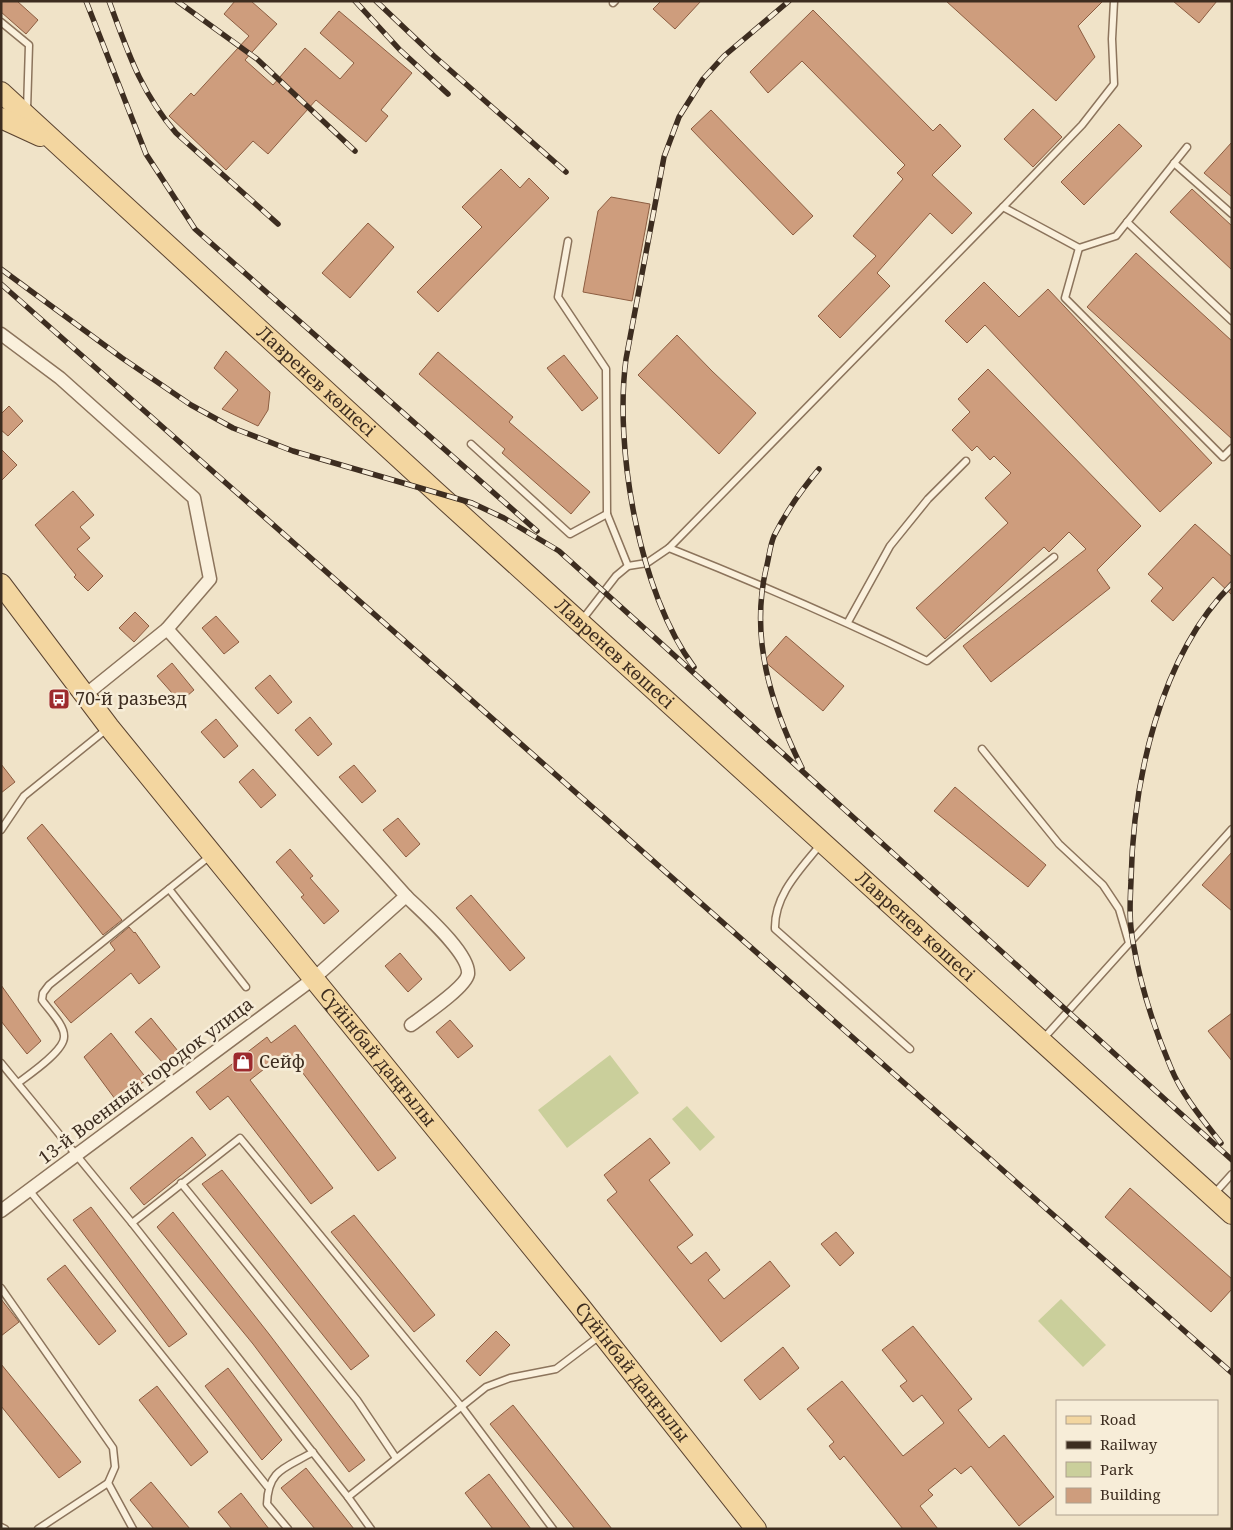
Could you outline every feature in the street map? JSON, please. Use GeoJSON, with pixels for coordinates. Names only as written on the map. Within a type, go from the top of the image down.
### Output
{"type":"FeatureCollection","features":[{"type":"Feature","properties":{"kind":"main road","name":"Лавренев көшесі"},"geometry":{"type":"LineString","coordinates":[[1,92],[427,484],[581,621],[1041,1042],[1231,1212]]}},
{"type":"Feature","properties":{"kind":"main road"},"geometry":{"type":"LineString","coordinates":[[1,118],[65,149]]}},
{"type":"Feature","properties":{"kind":"main road","name":"Сүйінбай даңғылы"},"geometry":{"type":"LineString","coordinates":[[2,586],[84,696],[602,1334],[756,1529]]}},
{"type":"Feature","properties":{"kind":"street"},"geometry":{"type":"LineString","coordinates":[[1,334],[60,378],[194,498],[210,579],[168,629],[84,696]]}},
{"type":"Feature","properties":{"kind":"street"},"geometry":{"type":"LineString","coordinates":[[168,629],[406,896],[456,948],[466,963],[468,974],[462,984],[411,1025]]}},
{"type":"Feature","properties":{"kind":"street","name":"13-й Военный городок улица"},"geometry":{"type":"LineString","coordinates":[[3,1207],[29,1190],[312,979],[406,896]]}},
{"type":"Feature","properties":{"kind":"lane"},"geometry":{"type":"LineString","coordinates":[[581,621],[616,576],[628,566],[647,563],[669,548],[1082,125],[1114,84],[1112,39],[1114,1]]}},
{"type":"Feature","properties":{"kind":"lane"},"geometry":{"type":"LineString","coordinates":[[1,22],[29,45],[27,114]]}},
{"type":"Feature","properties":{"kind":"lane"},"geometry":{"type":"LineString","coordinates":[[1003,207],[1078,248],[1116,236],[1187,147]]}},
{"type":"Feature","properties":{"kind":"lane"},"geometry":{"type":"LineString","coordinates":[[1174,163],[1232,214]]}},
{"type":"Feature","properties":{"kind":"lane"},"geometry":{"type":"LineString","coordinates":[[1127,222],[1232,321]]}},
{"type":"Feature","properties":{"kind":"lane"},"geometry":{"type":"LineString","coordinates":[[568,241],[558,296],[606,370],[607,514],[628,566]]}},
{"type":"Feature","properties":{"kind":"lane"},"geometry":{"type":"LineString","coordinates":[[1078,248],[1066,298],[1224,457],[1232,448]]}},
{"type":"Feature","properties":{"kind":"lane"},"geometry":{"type":"LineString","coordinates":[[471,444],[570,534],[607,514]]}},
{"type":"Feature","properties":{"kind":"lane"},"geometry":{"type":"LineString","coordinates":[[848,622],[890,546],[928,499],[966,461]]}},
{"type":"Feature","properties":{"kind":"lane"},"geometry":{"type":"LineString","coordinates":[[669,548],[763,585],[848,622],[927,662],[1054,557]]}},
{"type":"Feature","properties":{"kind":"lane"},"geometry":{"type":"LineString","coordinates":[[1,830],[24,796],[109,727]]}},
{"type":"Feature","properties":{"kind":"lane"},"geometry":{"type":"LineString","coordinates":[[982,749],[1059,844],[1103,885],[1119,909],[1130,943]]}},
{"type":"Feature","properties":{"kind":"lane"},"geometry":{"type":"LineString","coordinates":[[1041,1042],[1232,830]]}},
{"type":"Feature","properties":{"kind":"lane"},"geometry":{"type":"LineString","coordinates":[[823,842],[796,874],[784,892],[774,914],[775,929],[910,1049]]}},
{"type":"Feature","properties":{"kind":"lane"},"geometry":{"type":"LineString","coordinates":[[18,1083],[61,1048],[65,1036],[42,1000],[43,993],[49,985],[212,855]]}},
{"type":"Feature","properties":{"kind":"lane"},"geometry":{"type":"LineString","coordinates":[[169,889],[246,987]]}},
{"type":"Feature","properties":{"kind":"lane"},"geometry":{"type":"LineString","coordinates":[[1,1063],[132,1223],[313,1452],[371,1529]]}},
{"type":"Feature","properties":{"kind":"lane"},"geometry":{"type":"LineString","coordinates":[[132,1223],[240,1138],[461,1406],[553,1529]]}},
{"type":"Feature","properties":{"kind":"lane"},"geometry":{"type":"LineString","coordinates":[[1212,1196],[1232,1174]]}},
{"type":"Feature","properties":{"kind":"lane"},"geometry":{"type":"LineString","coordinates":[[182,1183],[357,1400],[396,1458]]}},
{"type":"Feature","properties":{"kind":"lane"},"geometry":{"type":"LineString","coordinates":[[29,1190],[267,1486]]}},
{"type":"Feature","properties":{"kind":"lane"},"geometry":{"type":"LineString","coordinates":[[1,1288],[113,1448],[115,1467],[108,1483],[38,1529]]}},
{"type":"Feature","properties":{"kind":"lane"},"geometry":{"type":"LineString","coordinates":[[348,1497],[486,1387],[510,1378],[556,1369],[602,1334]]}},
{"type":"Feature","properties":{"kind":"lane"},"geometry":{"type":"LineString","coordinates":[[288,1529],[267,1504],[267,1486],[276,1474],[313,1452]]}},
{"type":"Feature","properties":{"kind":"lane"},"geometry":{"type":"LineString","coordinates":[[108,1483],[133,1529]]}},
{"type":"Feature","properties":{"kind":"lane"},"geometry":{"type":"LineString","coordinates":[[1,1526],[6,1529]]}},
{"type":"Feature","properties":{"kind":"green space"},"geometry":{"type":"Polygon","coordinates":[[[610,1055],[639,1093],[567,1148],[538,1110],[610,1055]]]}},
{"type":"Feature","properties":{"kind":"green space"},"geometry":{"type":"Polygon","coordinates":[[[687,1106],[715,1137],[700,1151],[672,1119],[687,1106]]]}},
{"type":"Feature","properties":{"kind":"green space"},"geometry":{"type":"Polygon","coordinates":[[[1061,1299],[1106,1345],[1083,1367],[1038,1321],[1061,1299]]]}},
{"type":"Feature","properties":{"kind":"building"},"geometry":{"type":"Polygon","coordinates":[[[1,1],[17,1],[38,20],[26,34],[1,12],[1,1]]]}},
{"type":"Feature","properties":{"kind":"building"},"geometry":{"type":"Polygon","coordinates":[[[235,1],[251,1],[277,24],[245,60],[273,85],[305,48],[340,79],[354,63],[320,33],[339,11],[412,73],[381,110],[388,116],[366,142],[316,100],[268,154],[253,141],[226,170],[169,116],[191,93],[194,96],[249,36],[224,14],[235,1]]]}},
{"type":"Feature","properties":{"kind":"building"},"geometry":{"type":"Polygon","coordinates":[[[661,1],[701,1],[675,29],[653,9],[661,1]]]}},
{"type":"Feature","properties":{"kind":"building"},"geometry":{"type":"Polygon","coordinates":[[[946,1],[1103,1],[1078,26],[1095,57],[1056,101],[946,1]]]}},
{"type":"Feature","properties":{"kind":"building"},"geometry":{"type":"Polygon","coordinates":[[[1173,1],[1217,1],[1199,23],[1173,1]]]}},
{"type":"Feature","properties":{"kind":"building"},"geometry":{"type":"Polygon","coordinates":[[[813,10],[933,131],[940,124],[961,146],[932,175],[972,213],[952,234],[930,213],[877,273],[890,286],[840,338],[818,316],[876,256],[853,236],[903,179],[897,173],[905,165],[802,61],[768,93],[750,72],[813,10]]]}},
{"type":"Feature","properties":{"kind":"building"},"geometry":{"type":"Polygon","coordinates":[[[1033,109],[1062,137],[1033,167],[1004,139],[1033,109]]]}},
{"type":"Feature","properties":{"kind":"building"},"geometry":{"type":"Polygon","coordinates":[[[711,110],[813,216],[793,235],[691,129],[711,110]]]}},
{"type":"Feature","properties":{"kind":"building"},"geometry":{"type":"Polygon","coordinates":[[[1119,124],[1142,146],[1084,205],[1061,182],[1119,124]]]}},
{"type":"Feature","properties":{"kind":"building"},"geometry":{"type":"Polygon","coordinates":[[[1232,142],[1232,197],[1204,173],[1232,142]]]}},
{"type":"Feature","properties":{"kind":"building"},"geometry":{"type":"Polygon","coordinates":[[[501,169],[520,188],[529,178],[549,198],[438,312],[417,292],[482,227],[462,207],[501,169]]]}},
{"type":"Feature","properties":{"kind":"building"},"geometry":{"type":"Polygon","coordinates":[[[1192,189],[1232,226],[1232,270],[1170,212],[1192,189]]]}},
{"type":"Feature","properties":{"kind":"building"},"geometry":{"type":"Polygon","coordinates":[[[611,197],[650,204],[632,301],[583,292],[598,211],[611,197]]]}},
{"type":"Feature","properties":{"kind":"building"},"geometry":{"type":"Polygon","coordinates":[[[368,223],[394,247],[350,298],[322,273],[368,223]]]}},
{"type":"Feature","properties":{"kind":"building"},"geometry":{"type":"Polygon","coordinates":[[[1136,253],[1232,341],[1232,439],[1087,307],[1136,253]]]}},
{"type":"Feature","properties":{"kind":"building"},"geometry":{"type":"Polygon","coordinates":[[[984,282],[1019,317],[1048,289],[1212,463],[1160,512],[985,325],[967,343],[945,321],[984,282]]]}},
{"type":"Feature","properties":{"kind":"building"},"geometry":{"type":"Polygon","coordinates":[[[677,335],[756,413],[719,454],[638,375],[677,335]]]}},
{"type":"Feature","properties":{"kind":"building"},"geometry":{"type":"Polygon","coordinates":[[[226,351],[270,392],[268,410],[258,426],[222,409],[238,390],[214,368],[226,351]]]}},
{"type":"Feature","properties":{"kind":"building"},"geometry":{"type":"Polygon","coordinates":[[[438,352],[513,417],[509,422],[590,492],[571,514],[502,453],[505,449],[419,374],[438,352]]]}},
{"type":"Feature","properties":{"kind":"building"},"geometry":{"type":"Polygon","coordinates":[[[564,355],[598,398],[582,411],[547,368],[564,355]]]}},
{"type":"Feature","properties":{"kind":"building"},"geometry":{"type":"Polygon","coordinates":[[[988,369],[1141,526],[1097,570],[1110,588],[991,682],[963,646],[1086,549],[1069,532],[1049,552],[1044,547],[945,639],[916,608],[1008,523],[985,498],[1011,473],[994,456],[990,460],[977,446],[972,451],[952,430],[970,412],[958,399],[988,369]]]}},
{"type":"Feature","properties":{"kind":"building"},"geometry":{"type":"Polygon","coordinates":[[[9,406],[23,421],[8,436],[1,430],[1,414],[9,406]]]}},
{"type":"Feature","properties":{"kind":"building"},"geometry":{"type":"Polygon","coordinates":[[[1,449],[17,465],[1,481],[1,449]]]}},
{"type":"Feature","properties":{"kind":"building"},"geometry":{"type":"Polygon","coordinates":[[[73,491],[94,515],[80,527],[90,538],[77,549],[103,576],[88,591],[74,577],[76,575],[35,525],[73,491]]]}},
{"type":"Feature","properties":{"kind":"building"},"geometry":{"type":"Polygon","coordinates":[[[1195,524],[1232,557],[1232,595],[1213,577],[1173,621],[1151,601],[1163,588],[1148,574],[1195,524]]]}},
{"type":"Feature","properties":{"kind":"building"},"geometry":{"type":"Polygon","coordinates":[[[135,612],[149,626],[134,642],[119,628],[135,612]]]}},
{"type":"Feature","properties":{"kind":"building"},"geometry":{"type":"Polygon","coordinates":[[[216,616],[239,642],[224,654],[202,628],[216,616]]]}},
{"type":"Feature","properties":{"kind":"building"},"geometry":{"type":"Polygon","coordinates":[[[786,636],[844,686],[823,711],[764,661],[786,636]]]}},
{"type":"Feature","properties":{"kind":"building"},"geometry":{"type":"Polygon","coordinates":[[[172,663],[194,690],[180,702],[157,676],[172,663]]]}},
{"type":"Feature","properties":{"kind":"building"},"geometry":{"type":"Polygon","coordinates":[[[270,675],[292,702],[278,714],[255,688],[270,675]]]}},
{"type":"Feature","properties":{"kind":"building"},"geometry":{"type":"Polygon","coordinates":[[[310,717],[332,744],[318,756],[295,730],[310,717]]]}},
{"type":"Feature","properties":{"kind":"building"},"geometry":{"type":"Polygon","coordinates":[[[216,719],[238,746],[224,758],[201,732],[216,719]]]}},
{"type":"Feature","properties":{"kind":"building"},"geometry":{"type":"Polygon","coordinates":[[[1,764],[15,782],[1,793],[1,764]]]}},
{"type":"Feature","properties":{"kind":"building"},"geometry":{"type":"Polygon","coordinates":[[[354,765],[376,791],[362,803],[339,777],[354,765]]]}},
{"type":"Feature","properties":{"kind":"building"},"geometry":{"type":"Polygon","coordinates":[[[253,769],[276,795],[261,808],[239,782],[253,769]]]}},
{"type":"Feature","properties":{"kind":"building"},"geometry":{"type":"Polygon","coordinates":[[[955,787],[1046,865],[1028,887],[934,811],[955,787]]]}},
{"type":"Feature","properties":{"kind":"building"},"geometry":{"type":"Polygon","coordinates":[[[398,818],[420,844],[406,857],[383,830],[398,818]]]}},
{"type":"Feature","properties":{"kind":"building"},"geometry":{"type":"Polygon","coordinates":[[[42,824],[122,920],[103,935],[27,838],[42,824]]]}},
{"type":"Feature","properties":{"kind":"building"},"geometry":{"type":"Polygon","coordinates":[[[290,849],[313,876],[310,878],[339,911],[324,924],[301,897],[304,895],[276,862],[290,849]]]}},
{"type":"Feature","properties":{"kind":"building"},"geometry":{"type":"Polygon","coordinates":[[[1232,852],[1232,911],[1202,885],[1232,852]]]}},
{"type":"Feature","properties":{"kind":"building"},"geometry":{"type":"Polygon","coordinates":[[[471,895],[525,958],[510,971],[456,908],[471,895]]]}},
{"type":"Feature","properties":{"kind":"building"},"geometry":{"type":"Polygon","coordinates":[[[129,927],[135,932],[160,967],[139,984],[131,973],[71,1023],[54,1002],[115,950],[110,943],[129,927]]]}},
{"type":"Feature","properties":{"kind":"building"},"geometry":{"type":"Polygon","coordinates":[[[400,953],[422,979],[408,992],[385,966],[400,953]]]}},
{"type":"Feature","properties":{"kind":"building"},"geometry":{"type":"Polygon","coordinates":[[[1,985],[41,1041],[27,1054],[1,1021],[1,985]]]}},
{"type":"Feature","properties":{"kind":"building"},"geometry":{"type":"Polygon","coordinates":[[[1232,1013],[1232,1061],[1208,1031],[1232,1013]]]}},
{"type":"Feature","properties":{"kind":"building"},"geometry":{"type":"Polygon","coordinates":[[[151,1018],[178,1051],[163,1063],[135,1032],[151,1018]]]}},
{"type":"Feature","properties":{"kind":"building"},"geometry":{"type":"Polygon","coordinates":[[[450,1020],[473,1046],[458,1058],[436,1032],[450,1020]]]}},
{"type":"Feature","properties":{"kind":"building"},"geometry":{"type":"Polygon","coordinates":[[[295,1025],[396,1158],[378,1171],[289,1055],[285,1058],[282,1055],[250,1080],[333,1188],[311,1204],[228,1096],[210,1110],[196,1092],[267,1037],[271,1043],[295,1025]]]}},
{"type":"Feature","properties":{"kind":"building"},"geometry":{"type":"Polygon","coordinates":[[[111,1033],[147,1079],[118,1103],[84,1057],[111,1033]]]}},
{"type":"Feature","properties":{"kind":"building"},"geometry":{"type":"Polygon","coordinates":[[[192,1137],[206,1155],[144,1205],[130,1188],[192,1137]]]}},
{"type":"Feature","properties":{"kind":"building"},"geometry":{"type":"Polygon","coordinates":[[[650,1138],[670,1163],[649,1180],[693,1235],[677,1247],[691,1264],[706,1252],[720,1270],[708,1280],[724,1299],[770,1261],[790,1286],[721,1342],[607,1200],[617,1192],[604,1175],[650,1138]]]}},
{"type":"Feature","properties":{"kind":"building"},"geometry":{"type":"Polygon","coordinates":[[[222,1170],[369,1356],[351,1370],[202,1184],[222,1170]]]}},
{"type":"Feature","properties":{"kind":"building"},"geometry":{"type":"Polygon","coordinates":[[[1130,1188],[1232,1279],[1232,1289],[1211,1312],[1105,1217],[1130,1188]]]}},
{"type":"Feature","properties":{"kind":"building"},"geometry":{"type":"Polygon","coordinates":[[[91,1207],[187,1334],[169,1347],[73,1220],[91,1207]]]}},
{"type":"Feature","properties":{"kind":"building"},"geometry":{"type":"Polygon","coordinates":[[[173,1212],[365,1460],[349,1472],[253,1344],[157,1227],[173,1212]]]}},
{"type":"Feature","properties":{"kind":"building"},"geometry":{"type":"Polygon","coordinates":[[[354,1215],[435,1315],[414,1332],[331,1232],[354,1215]]]}},
{"type":"Feature","properties":{"kind":"building"},"geometry":{"type":"Polygon","coordinates":[[[836,1232],[854,1253],[840,1266],[821,1244],[836,1232]]]}},
{"type":"Feature","properties":{"kind":"building"},"geometry":{"type":"Polygon","coordinates":[[[65,1265],[116,1331],[99,1345],[47,1279],[65,1265]]]}},
{"type":"Feature","properties":{"kind":"building"},"geometry":{"type":"Polygon","coordinates":[[[1,1299],[19,1322],[1,1336],[1,1299]]]}},
{"type":"Feature","properties":{"kind":"building"},"geometry":{"type":"Polygon","coordinates":[[[913,1326],[972,1399],[958,1410],[989,1448],[1004,1435],[1054,1497],[1019,1526],[971,1466],[961,1474],[955,1468],[928,1490],[933,1495],[920,1506],[938,1529],[903,1529],[844,1456],[840,1460],[829,1446],[834,1442],[807,1409],[842,1381],[903,1456],[944,1423],[922,1395],[913,1402],[900,1386],[907,1381],[882,1350],[913,1326]]]}},
{"type":"Feature","properties":{"kind":"building"},"geometry":{"type":"Polygon","coordinates":[[[496,1331],[510,1345],[480,1376],[466,1361],[496,1331]]]}},
{"type":"Feature","properties":{"kind":"building"},"geometry":{"type":"Polygon","coordinates":[[[783,1347],[799,1368],[760,1400],[744,1380],[783,1347]]]}},
{"type":"Feature","properties":{"kind":"building"},"geometry":{"type":"Polygon","coordinates":[[[1,1364],[81,1462],[59,1478],[1,1406],[1,1364]]]}},
{"type":"Feature","properties":{"kind":"building"},"geometry":{"type":"Polygon","coordinates":[[[228,1368],[282,1440],[262,1460],[205,1386],[228,1368]]]}},
{"type":"Feature","properties":{"kind":"building"},"geometry":{"type":"Polygon","coordinates":[[[157,1386],[208,1452],[191,1466],[139,1400],[157,1386]]]}},
{"type":"Feature","properties":{"kind":"building"},"geometry":{"type":"Polygon","coordinates":[[[513,1405],[612,1529],[575,1529],[490,1424],[513,1405]]]}},
{"type":"Feature","properties":{"kind":"building"},"geometry":{"type":"Polygon","coordinates":[[[306,1468],[354,1529],[315,1529],[281,1488],[306,1468]]]}},
{"type":"Feature","properties":{"kind":"building"},"geometry":{"type":"Polygon","coordinates":[[[489,1474],[531,1529],[493,1529],[465,1493],[489,1474]]]}},
{"type":"Feature","properties":{"kind":"building"},"geometry":{"type":"Polygon","coordinates":[[[151,1482],[190,1529],[154,1529],[130,1500],[151,1482]]]}},
{"type":"Feature","properties":{"kind":"building"},"geometry":{"type":"Polygon","coordinates":[[[241,1493],[269,1529],[232,1529],[218,1512],[241,1493]]]}},
{"type":"Feature","properties":{"kind":"railway"},"geometry":{"type":"LineString","coordinates":[[86,1],[146,154],[195,229],[537,531]]}},
{"type":"Feature","properties":{"kind":"railway"},"geometry":{"type":"LineString","coordinates":[[109,1],[122,37],[144,86],[153,102],[176,133],[278,224]]}},
{"type":"Feature","properties":{"kind":"railway"},"geometry":{"type":"LineString","coordinates":[[177,1],[257,59],[355,151]]}},
{"type":"Feature","properties":{"kind":"railway"},"geometry":{"type":"LineString","coordinates":[[355,1],[400,50],[448,94]]}},
{"type":"Feature","properties":{"kind":"railway"},"geometry":{"type":"LineString","coordinates":[[376,1],[434,56],[566,172]]}},
{"type":"Feature","properties":{"kind":"railway"},"geometry":{"type":"LineString","coordinates":[[694,667],[675,636],[658,600],[645,560],[635,519],[624,434],[623,395],[626,359],[664,157],[679,117],[703,79],[724,56],[789,1]]}},
{"type":"Feature","properties":{"kind":"railway"},"geometry":{"type":"LineString","coordinates":[[1,269],[122,358],[191,405],[233,428],[293,451],[472,503],[504,518],[559,551],[1232,1160]]}},
{"type":"Feature","properties":{"kind":"railway"},"geometry":{"type":"LineString","coordinates":[[1,284],[1232,1373]]}},
{"type":"Feature","properties":{"kind":"railway"},"geometry":{"type":"LineString","coordinates":[[802,768],[781,720],[766,671],[762,646],[762,595],[771,543],[774,536],[795,501],[819,469]]}},
{"type":"Feature","properties":{"kind":"railway"},"geometry":{"type":"LineString","coordinates":[[1221,1143],[1181,1088],[1159,1037],[1148,1006],[1136,958],[1131,927],[1130,904],[1137,803],[1155,722],[1168,684],[1186,647],[1207,614],[1232,584]]}},
{"type":"Feature","properties":{"kind":"place","name":"70-й разьезд"},"geometry":{"type":"Point","coordinates":[59,699]}},
{"type":"Feature","properties":{"kind":"place","name":"Сейф"},"geometry":{"type":"Point","coordinates":[243,1062]}}]}
